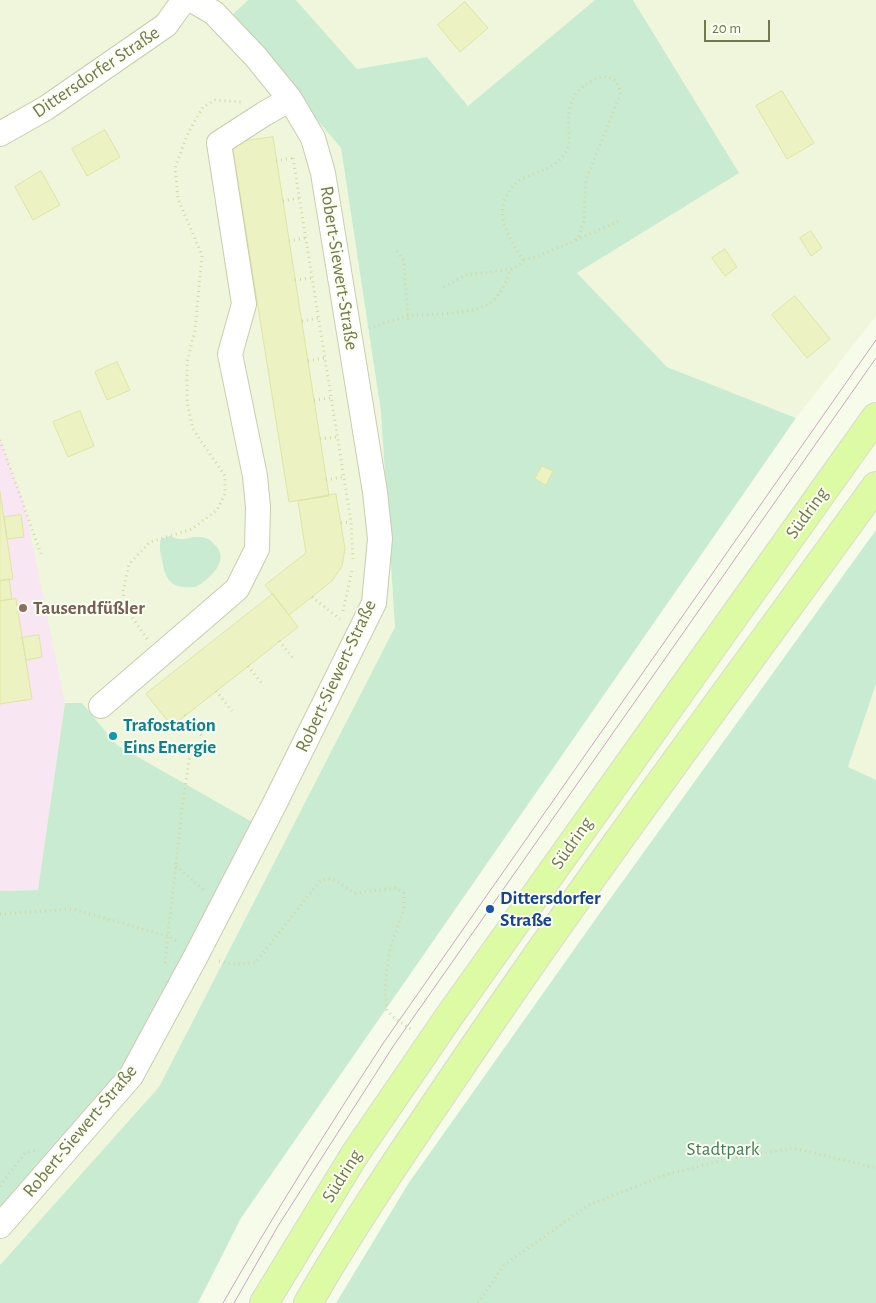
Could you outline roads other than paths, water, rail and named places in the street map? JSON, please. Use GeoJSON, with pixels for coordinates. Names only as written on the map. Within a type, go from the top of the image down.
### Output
{"type":"FeatureCollection","features":[{"type":"Feature","properties":{"kind":"main road","name":"Südring"},"geometry":{"type":"LineString","coordinates":[[264,1303],[355,1154],[448,1018],[876,417]]}},
{"type":"Feature","properties":{"kind":"main road","name":"Südring"},"geometry":{"type":"LineString","coordinates":[[308,1303],[415,1133],[534,959],[876,486]]}},
{"type":"Feature","properties":{"kind":"street","name":"Dittersdorfer Straße"},"geometry":{"type":"LineString","coordinates":[[0,134],[46,108],[166,25],[184,0]]}},
{"type":"Feature","properties":{"kind":"street","name":"Robert-Siewert-Straße"},"geometry":{"type":"LineString","coordinates":[[0,1226],[131,1076],[189,949],[274,805],[374,603],[380,539],[374,483],[323,173],[314,138],[290,99],[255,56],[221,6],[192,0]]}},
{"type":"Feature","properties":{"kind":"street"},"geometry":{"type":"LineString","coordinates":[[101,706],[237,589],[258,548],[258,507],[255,476],[230,354],[244,304],[219,143],[290,99]]}},
{"type":"Feature","properties":{"kind":"tram line"},"geometry":{"type":"LineString","coordinates":[[223,1303],[302,1171],[384,1042],[876,340]]}},
{"type":"Feature","properties":{"kind":"tram line"},"geometry":{"type":"LineString","coordinates":[[234,1303],[278,1226],[394,1045],[876,358]]}},
{"type":"Feature","properties":{"kind":"place","name":"Tausendfüßler"},"geometry":{"type":"Point","coordinates":[23,608]}},
{"type":"Feature","properties":{"kind":"place","name":"Trafostation Eins Energie"},"geometry":{"type":"Point","coordinates":[113,736]}},
{"type":"Feature","properties":{"kind":"place","name":"Dittersdorfer Straße"},"geometry":{"type":"Point","coordinates":[490,909]}},
{"type":"Feature","properties":{"kind":"park label","name":"Stadtpark"},"geometry":{"type":"Point","coordinates":[723,1149]}}]}
